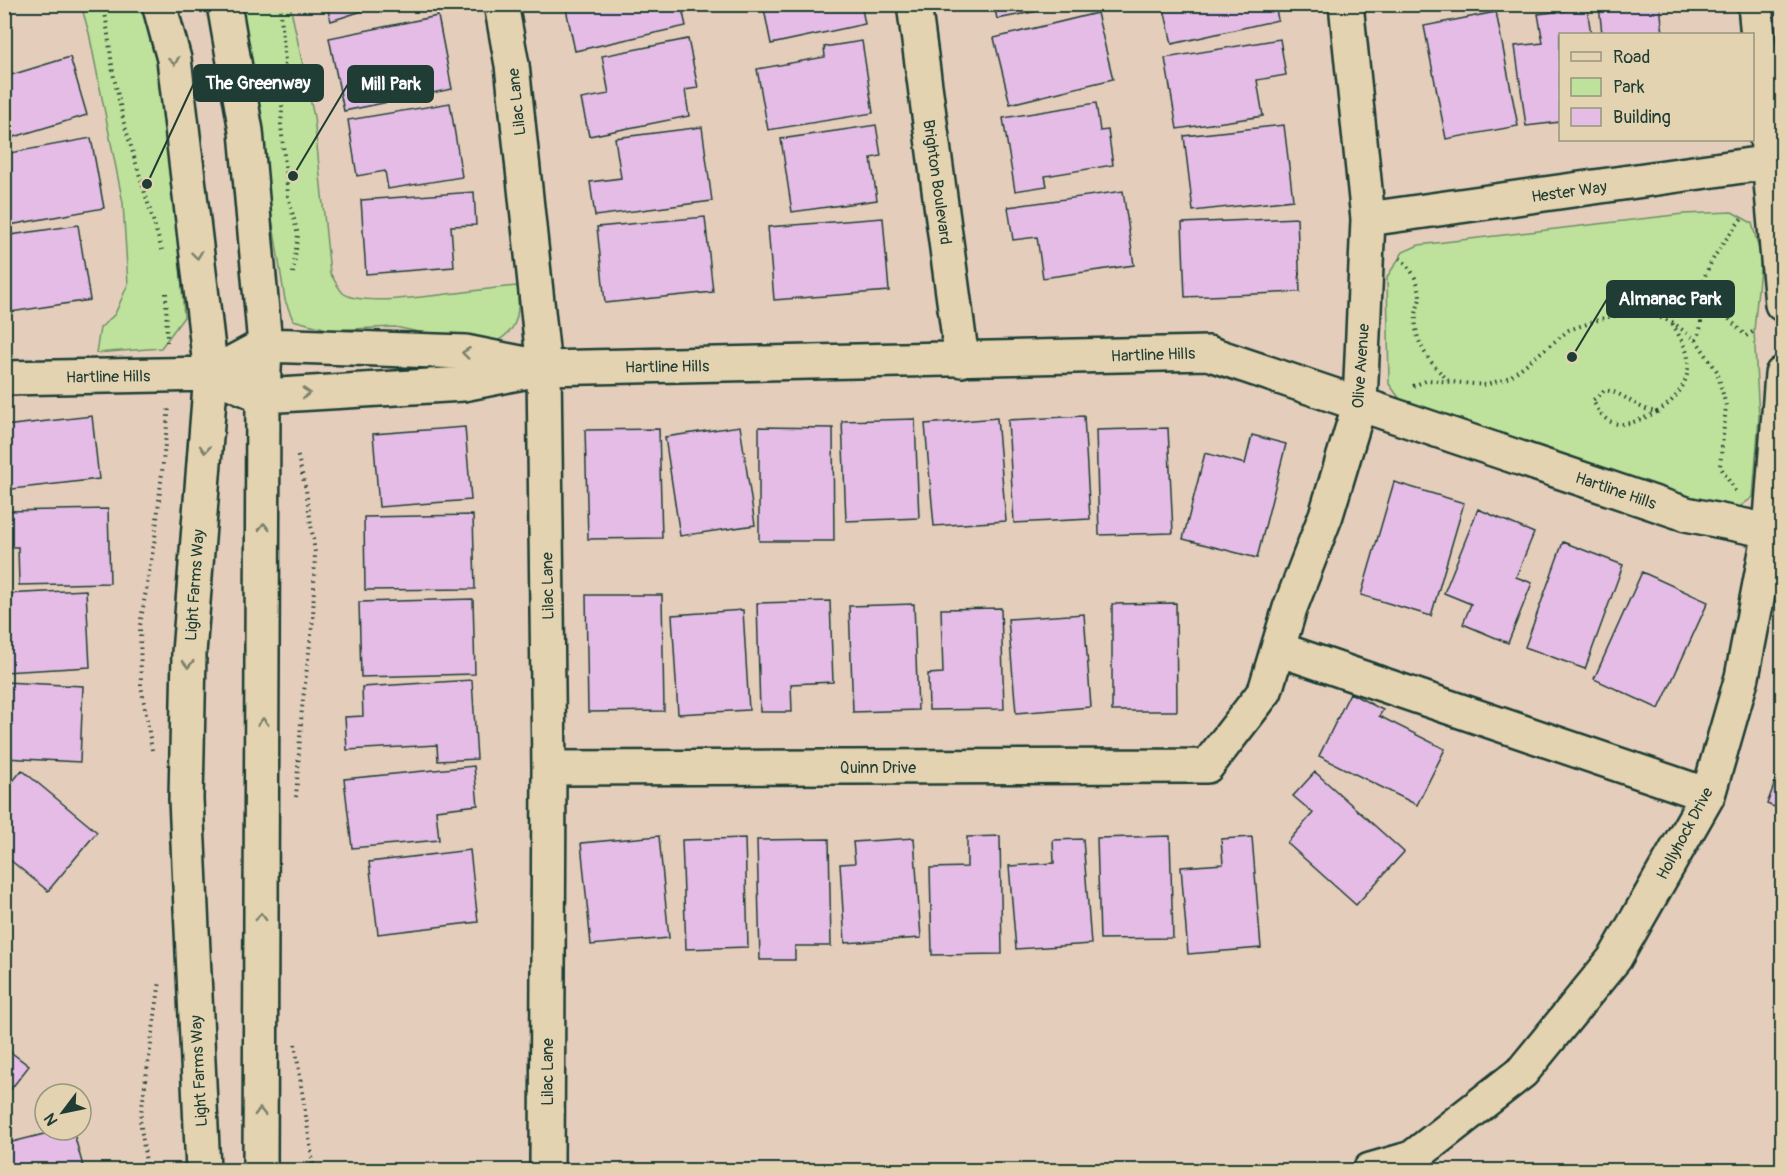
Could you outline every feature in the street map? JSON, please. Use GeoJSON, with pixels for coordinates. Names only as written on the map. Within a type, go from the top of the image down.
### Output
{"type":"FeatureCollection","features":[{"type":"Feature","properties":{"kind":"street","name":"Light Farms Way"},"geometry":{"type":"LineString","coordinates":[[159,4],[174,58],[210,374],[189,653],[186,799],[203,1170]]}},
{"type":"Feature","properties":{"kind":"street"},"geometry":{"type":"LineString","coordinates":[[224,4],[246,131],[266,345],[262,396],[264,558],[260,1170]]}},
{"type":"Feature","properties":{"kind":"street","name":"Lilac Lane"},"geometry":{"type":"LineString","coordinates":[[501,4],[512,65],[544,368],[549,768],[547,1170]]}},
{"type":"Feature","properties":{"kind":"street","name":"Brighton Boulevard"},"geometry":{"type":"LineString","coordinates":[[914,4],[962,360]]}},
{"type":"Feature","properties":{"kind":"street","name":"Olive Avenue"},"geometry":{"type":"LineString","coordinates":[[1207,766],[1265,691],[1290,608],[1326,515],[1360,403],[1368,219],[1346,4]]}},
{"type":"Feature","properties":{"kind":"street"},"geometry":{"type":"LineString","coordinates":[[1755,4],[1782,304]]}},
{"type":"Feature","properties":{"kind":"street","name":"Hester Way"},"geometry":{"type":"LineString","coordinates":[[1368,219],[1770,162]]}},
{"type":"Feature","properties":{"kind":"street","name":"Hartline Hills"},"geometry":{"type":"LineString","coordinates":[[210,374],[266,345],[465,352],[544,368]]}},
{"type":"Feature","properties":{"kind":"street","name":"Hartline Hills"},"geometry":{"type":"LineString","coordinates":[[4,378],[210,374],[262,396],[463,384],[544,368],[1208,353],[1686,514],[1770,531]]}},
{"type":"Feature","properties":{"kind":"street","name":"Hollyhock Drive"},"geometry":{"type":"LineString","coordinates":[[1370,1170],[1412,1158],[1522,1072],[1615,958],[1708,795],[1742,677],[1770,531],[1782,374]]}},
{"type":"Feature","properties":{"kind":"street"},"geometry":{"type":"LineString","coordinates":[[1278,649],[1708,795]]}},
{"type":"Feature","properties":{"kind":"street","name":"Quinn Drive"},"geometry":{"type":"LineString","coordinates":[[549,768],[1207,766]]}},
{"type":"Feature","properties":{"kind":"path"},"geometry":{"type":"LineString","coordinates":[[104,4],[113,73],[124,123],[163,260]]}},
{"type":"Feature","properties":{"kind":"path"},"geometry":{"type":"LineString","coordinates":[[1696,340],[1701,333],[1701,287],[1712,260],[1743,217]]}},
{"type":"Feature","properties":{"kind":"path"},"geometry":{"type":"LineString","coordinates":[[1394,254],[1412,268],[1420,296],[1415,317],[1419,341],[1431,364],[1449,381]]}},
{"type":"Feature","properties":{"kind":"path"},"geometry":{"type":"LineString","coordinates":[[153,754],[141,685],[140,625],[160,492],[172,375],[166,334],[166,290]]}},
{"type":"Feature","properties":{"kind":"path"},"geometry":{"type":"LineString","coordinates":[[1700,316],[1716,306],[1746,336],[1754,331]]}},
{"type":"Feature","properties":{"kind":"path"},"geometry":{"type":"LineString","coordinates":[[1408,388],[1428,380],[1486,385],[1510,377],[1569,330],[1607,317],[1644,312],[1672,322],[1696,340],[1717,370],[1726,406],[1720,466],[1737,495]]}},
{"type":"Feature","properties":{"kind":"path"},"geometry":{"type":"LineString","coordinates":[[1657,412],[1640,409],[1620,392],[1605,390],[1593,400],[1598,412],[1612,423],[1630,425],[1657,412],[1669,405],[1685,384],[1687,354],[1672,322]]}},
{"type":"Feature","properties":{"kind":"path"},"geometry":{"type":"LineString","coordinates":[[147,1170],[140,1120],[160,978]]}},
{"type":"Feature","properties":{"kind":"green space"},"geometry":{"type":"Polygon","coordinates":[[[81,5],[144,5],[153,43],[166,121],[175,199],[184,317],[161,348],[96,353],[100,328],[115,314],[128,284],[123,203],[89,33],[81,5]]]}},
{"type":"Feature","properties":{"kind":"green space"},"geometry":{"type":"Polygon","coordinates":[[[238,5],[290,5],[314,117],[330,273],[341,291],[355,298],[375,300],[426,297],[518,286],[515,323],[505,336],[487,346],[395,327],[331,330],[293,320],[285,300],[238,5]]]}},
{"type":"Feature","properties":{"kind":"green space"},"geometry":{"type":"Polygon","coordinates":[[[1732,212],[1752,223],[1761,257],[1754,331],[1759,417],[1753,497],[1731,513],[1405,406],[1389,384],[1387,277],[1403,252],[1419,245],[1683,214],[1732,212]]]}},
{"type":"Feature","properties":{"kind":"building"},"geometry":{"type":"Polygon","coordinates":[[[326,4],[384,4],[331,21],[326,4]]]}},
{"type":"Feature","properties":{"kind":"building"},"geometry":{"type":"Polygon","coordinates":[[[565,4],[681,4],[686,26],[575,51],[565,4]]]}},
{"type":"Feature","properties":{"kind":"building"},"geometry":{"type":"Polygon","coordinates":[[[763,4],[861,4],[865,24],[771,44],[763,4]]]}},
{"type":"Feature","properties":{"kind":"building"},"geometry":{"type":"Polygon","coordinates":[[[994,4],[1073,4],[997,19],[994,4]]]}},
{"type":"Feature","properties":{"kind":"building"},"geometry":{"type":"Polygon","coordinates":[[[1163,4],[1275,4],[1278,20],[1172,44],[1163,4]]]}},
{"type":"Feature","properties":{"kind":"building"},"geometry":{"type":"Polygon","coordinates":[[[1660,4],[1663,33],[1602,33],[1599,5],[1660,4]]]}},
{"type":"Feature","properties":{"kind":"building"},"geometry":{"type":"Polygon","coordinates":[[[1587,8],[1591,33],[1559,33],[1559,122],[1526,126],[1515,46],[1543,43],[1538,14],[1587,8]]]}},
{"type":"Feature","properties":{"kind":"building"},"geometry":{"type":"Polygon","coordinates":[[[1496,12],[1518,126],[1446,139],[1424,26],[1496,12]]]}},
{"type":"Feature","properties":{"kind":"building"},"geometry":{"type":"Polygon","coordinates":[[[1097,13],[1113,79],[1010,104],[994,38],[1097,13]]]}},
{"type":"Feature","properties":{"kind":"building"},"geometry":{"type":"Polygon","coordinates":[[[438,16],[452,89],[344,111],[329,38],[438,16]]]}},
{"type":"Feature","properties":{"kind":"building"},"geometry":{"type":"Polygon","coordinates":[[[688,39],[698,88],[685,90],[689,116],[589,136],[581,99],[609,94],[602,56],[688,39]]]}},
{"type":"Feature","properties":{"kind":"building"},"geometry":{"type":"Polygon","coordinates":[[[1280,39],[1286,75],[1257,80],[1263,116],[1177,129],[1165,58],[1280,39]]]}},
{"type":"Feature","properties":{"kind":"building"},"geometry":{"type":"Polygon","coordinates":[[[862,41],[873,113],[768,130],[757,69],[825,57],[824,47],[862,41]]]}},
{"type":"Feature","properties":{"kind":"building"},"geometry":{"type":"Polygon","coordinates":[[[4,57],[11,75],[70,57],[87,115],[4,140],[4,57]]]}},
{"type":"Feature","properties":{"kind":"building"},"geometry":{"type":"Polygon","coordinates":[[[450,103],[462,177],[388,189],[385,171],[357,176],[348,120],[450,103]]]}},
{"type":"Feature","properties":{"kind":"building"},"geometry":{"type":"Polygon","coordinates":[[[1096,103],[1100,131],[1108,130],[1113,165],[1045,176],[1047,186],[1015,191],[1003,118],[1096,103]]]}},
{"type":"Feature","properties":{"kind":"building"},"geometry":{"type":"Polygon","coordinates":[[[876,125],[881,156],[871,158],[877,200],[792,212],[781,139],[876,125]]]}},
{"type":"Feature","properties":{"kind":"building"},"geometry":{"type":"Polygon","coordinates":[[[1284,125],[1293,200],[1193,211],[1184,136],[1284,125]]]}},
{"type":"Feature","properties":{"kind":"building"},"geometry":{"type":"Polygon","coordinates":[[[702,127],[712,201],[595,216],[590,182],[621,178],[615,138],[702,127]]]}},
{"type":"Feature","properties":{"kind":"building"},"geometry":{"type":"Polygon","coordinates":[[[91,138],[104,208],[4,226],[4,154],[91,138]]]}},
{"type":"Feature","properties":{"kind":"building"},"geometry":{"type":"Polygon","coordinates":[[[1123,191],[1134,265],[1043,278],[1037,237],[1013,240],[1008,207],[1123,191]]]}},
{"type":"Feature","properties":{"kind":"building"},"geometry":{"type":"Polygon","coordinates":[[[474,192],[476,225],[451,226],[454,267],[366,274],[361,200],[474,192]]]}},
{"type":"Feature","properties":{"kind":"building"},"geometry":{"type":"Polygon","coordinates":[[[705,217],[713,292],[605,303],[597,227],[705,217]]]}},
{"type":"Feature","properties":{"kind":"building"},"geometry":{"type":"Polygon","coordinates":[[[883,218],[889,291],[774,300],[768,227],[883,218]]]}},
{"type":"Feature","properties":{"kind":"building"},"geometry":{"type":"Polygon","coordinates":[[[1297,218],[1300,292],[1185,297],[1182,223],[1297,218]]]}},
{"type":"Feature","properties":{"kind":"building"},"geometry":{"type":"Polygon","coordinates":[[[78,225],[90,300],[4,313],[4,236],[78,225]]]}},
{"type":"Feature","properties":{"kind":"building"},"geometry":{"type":"Polygon","coordinates":[[[92,416],[99,479],[4,490],[4,426],[92,416]]]}},
{"type":"Feature","properties":{"kind":"building"},"geometry":{"type":"Polygon","coordinates":[[[1084,416],[1090,519],[1014,523],[1008,420],[1084,416]]]}},
{"type":"Feature","properties":{"kind":"building"},"geometry":{"type":"Polygon","coordinates":[[[997,418],[1006,521],[934,526],[925,424],[997,418]]]}},
{"type":"Feature","properties":{"kind":"building"},"geometry":{"type":"Polygon","coordinates":[[[915,419],[919,518],[846,521],[842,421],[915,419]]]}},
{"type":"Feature","properties":{"kind":"building"},"geometry":{"type":"Polygon","coordinates":[[[740,426],[755,525],[680,536],[665,437],[740,426]]]}},
{"type":"Feature","properties":{"kind":"building"},"geometry":{"type":"Polygon","coordinates":[[[465,427],[471,500],[379,507],[373,434],[465,427]]]}},
{"type":"Feature","properties":{"kind":"building"},"geometry":{"type":"Polygon","coordinates":[[[759,427],[833,428],[834,541],[759,541],[759,427]]]}},
{"type":"Feature","properties":{"kind":"building"},"geometry":{"type":"Polygon","coordinates":[[[1168,428],[1173,533],[1099,535],[1096,430],[1168,428]]]}},
{"type":"Feature","properties":{"kind":"building"},"geometry":{"type":"Polygon","coordinates":[[[659,429],[662,538],[588,539],[585,430],[659,429]]]}},
{"type":"Feature","properties":{"kind":"building"},"geometry":{"type":"Polygon","coordinates":[[[1252,435],[1286,444],[1257,558],[1183,539],[1205,453],[1245,464],[1252,435]]]}},
{"type":"Feature","properties":{"kind":"building"},"geometry":{"type":"Polygon","coordinates":[[[1394,482],[1464,503],[1431,616],[1361,595],[1394,482]]]}},
{"type":"Feature","properties":{"kind":"building"},"geometry":{"type":"Polygon","coordinates":[[[108,509],[110,583],[19,585],[18,547],[4,547],[4,511],[108,509]]]}},
{"type":"Feature","properties":{"kind":"building"},"geometry":{"type":"Polygon","coordinates":[[[1478,509],[1534,533],[1516,577],[1532,583],[1508,643],[1463,624],[1471,604],[1444,593],[1478,509]]]}},
{"type":"Feature","properties":{"kind":"building"},"geometry":{"type":"Polygon","coordinates":[[[473,515],[475,589],[365,590],[364,517],[473,515]]]}},
{"type":"Feature","properties":{"kind":"building"},"geometry":{"type":"Polygon","coordinates":[[[1563,542],[1623,565],[1585,669],[1525,647],[1563,542]]]}},
{"type":"Feature","properties":{"kind":"building"},"geometry":{"type":"Polygon","coordinates":[[[1642,572],[1708,602],[1659,709],[1594,679],[1642,572]]]}},
{"type":"Feature","properties":{"kind":"building"},"geometry":{"type":"Polygon","coordinates":[[[86,590],[90,667],[4,672],[4,594],[86,590]]]}},
{"type":"Feature","properties":{"kind":"building"},"geometry":{"type":"Polygon","coordinates":[[[586,595],[662,595],[664,711],[588,712],[586,595]]]}},
{"type":"Feature","properties":{"kind":"building"},"geometry":{"type":"Polygon","coordinates":[[[473,599],[475,674],[361,677],[359,602],[473,599]]]}},
{"type":"Feature","properties":{"kind":"building"},"geometry":{"type":"Polygon","coordinates":[[[830,601],[833,682],[791,684],[792,712],[760,712],[757,603],[830,601]]]}},
{"type":"Feature","properties":{"kind":"building"},"geometry":{"type":"Polygon","coordinates":[[[1176,603],[1177,711],[1112,711],[1112,604],[1176,603]]]}},
{"type":"Feature","properties":{"kind":"building"},"geometry":{"type":"Polygon","coordinates":[[[914,604],[918,710],[853,712],[849,606],[914,604]]]}},
{"type":"Feature","properties":{"kind":"building"},"geometry":{"type":"Polygon","coordinates":[[[1001,608],[1004,709],[929,710],[928,674],[943,673],[941,609],[1001,608]]]}},
{"type":"Feature","properties":{"kind":"building"},"geometry":{"type":"Polygon","coordinates":[[[743,610],[749,710],[678,714],[672,615],[743,610]]]}},
{"type":"Feature","properties":{"kind":"building"},"geometry":{"type":"Polygon","coordinates":[[[1084,614],[1091,707],[1016,713],[1008,619],[1084,614]]]}},
{"type":"Feature","properties":{"kind":"building"},"geometry":{"type":"Polygon","coordinates":[[[472,680],[477,759],[438,761],[437,745],[347,750],[345,717],[363,716],[362,687],[472,680]]]}},
{"type":"Feature","properties":{"kind":"building"},"geometry":{"type":"Polygon","coordinates":[[[4,682],[83,686],[80,762],[4,758],[4,682]]]}},
{"type":"Feature","properties":{"kind":"building"},"geometry":{"type":"Polygon","coordinates":[[[1350,693],[1383,710],[1379,716],[1445,749],[1417,805],[1319,756],[1350,693]]]}},
{"type":"Feature","properties":{"kind":"building"},"geometry":{"type":"Polygon","coordinates":[[[1782,764],[1782,810],[1767,804],[1782,764]]]}},
{"type":"Feature","properties":{"kind":"building"},"geometry":{"type":"Polygon","coordinates":[[[474,766],[478,805],[436,810],[439,840],[352,848],[344,779],[474,766]]]}},
{"type":"Feature","properties":{"kind":"building"},"geometry":{"type":"Polygon","coordinates":[[[22,770],[97,832],[48,891],[4,855],[4,792],[22,770]]]}},
{"type":"Feature","properties":{"kind":"building"},"geometry":{"type":"Polygon","coordinates":[[[1315,772],[1404,852],[1356,905],[1287,843],[1313,813],[1293,796],[1315,772]]]}},
{"type":"Feature","properties":{"kind":"building"},"geometry":{"type":"Polygon","coordinates":[[[659,836],[669,938],[591,945],[581,843],[659,836]]]}},
{"type":"Feature","properties":{"kind":"building"},"geometry":{"type":"Polygon","coordinates":[[[1000,836],[1002,954],[932,955],[930,868],[967,867],[967,837],[1000,836]]]}},
{"type":"Feature","properties":{"kind":"building"},"geometry":{"type":"Polygon","coordinates":[[[1170,836],[1173,938],[1100,939],[1097,838],[1170,836]]]}},
{"type":"Feature","properties":{"kind":"building"},"geometry":{"type":"Polygon","coordinates":[[[1252,837],[1261,948],[1188,954],[1181,867],[1223,864],[1221,839],[1252,837]]]}},
{"type":"Feature","properties":{"kind":"building"},"geometry":{"type":"Polygon","coordinates":[[[745,838],[748,947],[686,949],[682,840],[745,838]]]}},
{"type":"Feature","properties":{"kind":"building"},"geometry":{"type":"Polygon","coordinates":[[[914,838],[921,938],[845,943],[840,864],[855,863],[853,842],[914,838]]]}},
{"type":"Feature","properties":{"kind":"building"},"geometry":{"type":"Polygon","coordinates":[[[829,839],[831,946],[795,946],[795,960],[760,960],[757,840],[829,839]]]}},
{"type":"Feature","properties":{"kind":"building"},"geometry":{"type":"Polygon","coordinates":[[[1083,839],[1091,944],[1016,949],[1009,866],[1054,863],[1053,840],[1083,839]]]}},
{"type":"Feature","properties":{"kind":"building"},"geometry":{"type":"Polygon","coordinates":[[[470,850],[478,922],[378,934],[369,862],[470,850]]]}},
{"type":"Feature","properties":{"kind":"building"},"geometry":{"type":"Polygon","coordinates":[[[4,1047],[29,1066],[4,1098],[4,1047]]]}},
{"type":"Feature","properties":{"kind":"building"},"geometry":{"type":"Polygon","coordinates":[[[33,1137],[33,1142],[76,1142],[84,1170],[4,1170],[4,1144],[33,1137]]]}},
{"type":"Feature","properties":{"kind":"place","name":"Mill Park"},"geometry":{"type":"Point","coordinates":[293,176]}},
{"type":"Feature","properties":{"kind":"place","name":"The Greenway"},"geometry":{"type":"Point","coordinates":[147,184]}},
{"type":"Feature","properties":{"kind":"place","name":"Almanac Park"},"geometry":{"type":"Point","coordinates":[1572,357]}}]}
